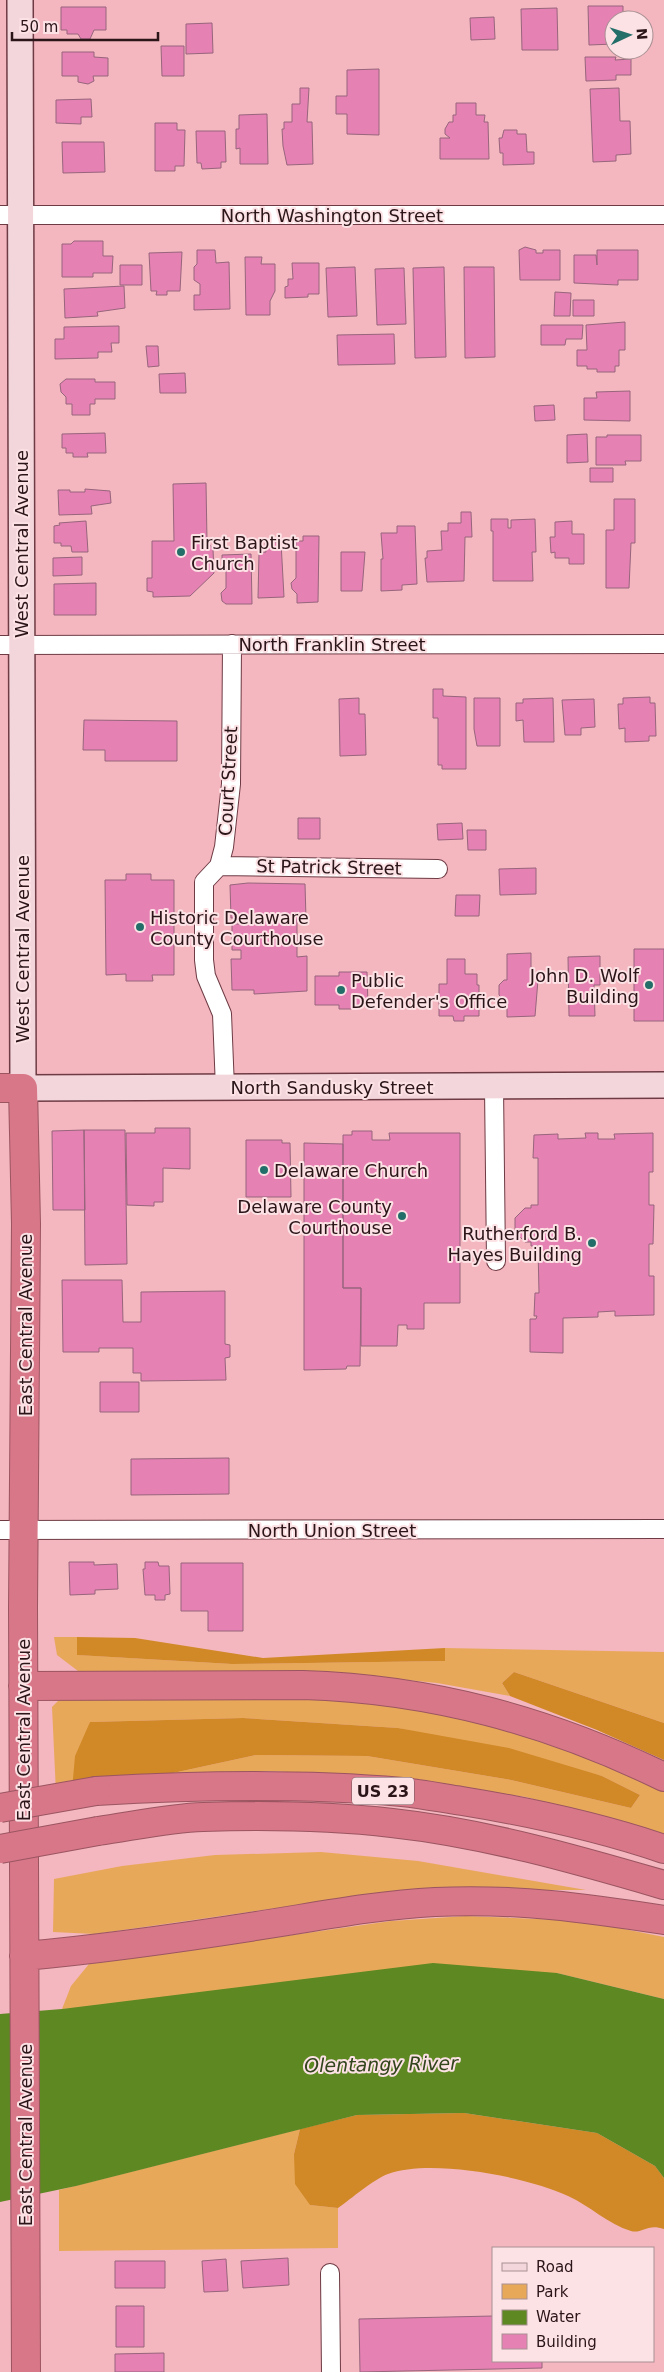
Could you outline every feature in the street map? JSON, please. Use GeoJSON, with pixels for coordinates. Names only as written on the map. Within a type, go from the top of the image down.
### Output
{"type":"FeatureCollection","features":[{"type":"Feature","properties":{"kind":"highway","name":"East Central Avenue"},"geometry":{"type":"LineString","coordinates":[[12,1088],[26,1224],[12,1530],[23,1686],[26,2372]]}},
{"type":"Feature","properties":{"kind":"highway"},"geometry":{"type":"LineString","coordinates":[[23,1686],[303,1685],[348,1687],[404,1693],[498,1713],[559,1732],[664,1777]]}},
{"type":"Feature","properties":{"kind":"highway","name":"US 23"},"geometry":{"type":"LineString","coordinates":[[0,1808],[96,1790],[199,1785],[310,1786],[404,1792],[507,1808],[627,1836],[664,1849]]}},
{"type":"Feature","properties":{"kind":"highway","name":"US 23"},"geometry":{"type":"LineString","coordinates":[[0,1849],[98,1831],[201,1817],[303,1816],[393,1823],[492,1840],[580,1861],[664,1885]]}},
{"type":"Feature","properties":{"kind":"highway"},"geometry":{"type":"LineString","coordinates":[[24,1956],[128,1946],[357,1910],[436,1902],[509,1901],[552,1904],[664,1920]]}},
{"type":"Feature","properties":{"kind":"main road","name":"West Central Avenue"},"geometry":{"type":"LineString","coordinates":[[12,1088],[10,215],[20,0]]}},
{"type":"Feature","properties":{"kind":"main road","name":"North Sandusky Street"},"geometry":{"type":"LineString","coordinates":[[12,1088],[664,1085]]}},
{"type":"Feature","properties":{"kind":"street","name":"North Washington Street"},"geometry":{"type":"LineString","coordinates":[[10,215],[664,215]]}},
{"type":"Feature","properties":{"kind":"street","name":"Court Street"},"geometry":{"type":"LineString","coordinates":[[225,1088],[222,1014],[206,976],[204,960],[204,882],[219,866],[224,847],[231,784],[232,644]]}},
{"type":"Feature","properties":{"kind":"street","name":"North Franklin Street"},"geometry":{"type":"LineString","coordinates":[[11,645],[664,644]]}},
{"type":"Feature","properties":{"kind":"street","name":"St Patrick Street"},"geometry":{"type":"LineString","coordinates":[[219,866],[438,869]]}},
{"type":"Feature","properties":{"kind":"street"},"geometry":{"type":"LineString","coordinates":[[494,1087],[496,1261]]}},
{"type":"Feature","properties":{"kind":"street","name":"North Union Street"},"geometry":{"type":"LineString","coordinates":[[12,1530],[664,1529]]}},
{"type":"Feature","properties":{"kind":"street"},"geometry":{"type":"LineString","coordinates":[[330,2273],[331,2372]]}},
{"type":"Feature","properties":{"kind":"green space"},"geometry":{"type":"Polygon","coordinates":[[[54,1637],[77,1637],[78,1655],[232,1664],[444,1661],[445,1648],[664,1652],[664,1723],[514,1672],[502,1683],[510,1696],[437,1683],[359,1675],[78,1671],[57,1655],[54,1637]]]}},
{"type":"Feature","properties":{"kind":"green space"},"geometry":{"type":"Polygon","coordinates":[[[345,1698],[495,1722],[664,1785],[664,1834],[526,1797],[369,1776],[268,1771],[136,1781],[256,1755],[367,1756],[511,1780],[631,1808],[640,1795],[602,1776],[398,1728],[243,1718],[90,1722],[72,1790],[56,1793],[52,1707],[60,1699],[345,1698]]]}},
{"type":"Feature","properties":{"kind":"green space"},"geometry":{"type":"Polygon","coordinates":[[[321,1852],[418,1861],[586,1890],[444,1890],[354,1897],[95,1934],[53,1932],[54,1879],[122,1866],[215,1855],[321,1852]]]}},
{"type":"Feature","properties":{"kind":"green space"},"geometry":{"type":"Polygon","coordinates":[[[466,1916],[584,1921],[664,1937],[664,1999],[557,1973],[62,2009],[71,1986],[89,1964],[391,1921],[466,1916]]]}},
{"type":"Feature","properties":{"kind":"green space"},"geometry":{"type":"Polygon","coordinates":[[[300,2129],[294,2154],[310,2205],[338,2208],[338,2248],[59,2251],[59,2190],[300,2129]]]}},
{"type":"Feature","properties":{"kind":"shaded area"},"geometry":{"type":"Polygon","coordinates":[[[77,1637],[135,1638],[263,1658],[445,1648],[445,1661],[232,1664],[77,1655],[77,1637]]]}},
{"type":"Feature","properties":{"kind":"shaded area"},"geometry":{"type":"Polygon","coordinates":[[[514,1672],[664,1723],[664,1760],[597,1730],[510,1696],[502,1683],[514,1672]]]}},
{"type":"Feature","properties":{"kind":"shaded area"},"geometry":{"type":"Polygon","coordinates":[[[243,1718],[398,1728],[509,1748],[602,1776],[640,1795],[631,1808],[511,1780],[367,1756],[256,1755],[136,1781],[72,1790],[75,1756],[90,1722],[243,1718]]]}},
{"type":"Feature","properties":{"kind":"shaded area"},"geometry":{"type":"Polygon","coordinates":[[[464,2113],[597,2133],[655,2166],[664,2178],[664,2229],[653,2227],[635,2232],[631,2231],[615,2224],[576,2200],[551,2189],[505,2176],[479,2172],[429,2168],[388,2174],[369,2185],[338,2208],[310,2205],[295,2184],[294,2154],[300,2129],[357,2115],[464,2113]]]}},
{"type":"Feature","properties":{"kind":"water","name":"Olentangy River"},"geometry":{"type":"Polygon","coordinates":[[[433,1963],[557,1973],[664,1999],[664,2178],[655,2166],[597,2133],[464,2113],[357,2115],[76,2186],[0,2202],[0,2014],[62,2009],[433,1963]]]}},
{"type":"Feature","properties":{"kind":"building"},"geometry":{"type":"Polygon","coordinates":[[[588,6],[623,6],[623,10],[604,10],[604,44],[589,45],[588,6]]]}},
{"type":"Feature","properties":{"kind":"building"},"geometry":{"type":"Polygon","coordinates":[[[61,7],[106,7],[106,30],[94,30],[90,39],[81,39],[78,34],[67,34],[67,30],[61,30],[61,7]]]}},
{"type":"Feature","properties":{"kind":"building"},"geometry":{"type":"Polygon","coordinates":[[[557,8],[558,50],[522,50],[521,9],[557,8]]]}},
{"type":"Feature","properties":{"kind":"building"},"geometry":{"type":"Polygon","coordinates":[[[494,17],[495,39],[471,40],[470,18],[494,17]]]}},
{"type":"Feature","properties":{"kind":"building"},"geometry":{"type":"Polygon","coordinates":[[[212,23],[213,53],[186,54],[186,24],[212,23]]]}},
{"type":"Feature","properties":{"kind":"building"},"geometry":{"type":"Polygon","coordinates":[[[161,46],[184,46],[184,76],[162,76],[161,46]]]}},
{"type":"Feature","properties":{"kind":"building"},"geometry":{"type":"Polygon","coordinates":[[[62,52],[94,52],[94,57],[108,58],[108,76],[93,76],[94,81],[88,84],[78,82],[78,76],[62,76],[62,52]]]}},
{"type":"Feature","properties":{"kind":"building"},"geometry":{"type":"Polygon","coordinates":[[[585,57],[604,57],[604,60],[631,60],[631,75],[616,75],[616,80],[586,81],[585,57]]]}},
{"type":"Feature","properties":{"kind":"building"},"geometry":{"type":"Polygon","coordinates":[[[379,69],[379,135],[347,134],[347,114],[336,114],[336,96],[347,96],[347,70],[379,69]]]}},
{"type":"Feature","properties":{"kind":"building"},"geometry":{"type":"Polygon","coordinates":[[[300,88],[309,88],[307,122],[312,122],[313,164],[287,165],[282,129],[284,129],[284,122],[292,122],[292,104],[300,104],[300,88]]]}},
{"type":"Feature","properties":{"kind":"building"},"geometry":{"type":"Polygon","coordinates":[[[619,88],[620,121],[630,121],[631,154],[616,155],[616,161],[593,162],[590,89],[619,88]]]}},
{"type":"Feature","properties":{"kind":"building"},"geometry":{"type":"Polygon","coordinates":[[[91,99],[92,117],[81,117],[81,124],[56,123],[56,100],[91,99]]]}},
{"type":"Feature","properties":{"kind":"building"},"geometry":{"type":"Polygon","coordinates":[[[456,103],[476,103],[476,115],[485,115],[484,122],[488,122],[489,159],[440,159],[440,138],[450,138],[445,134],[445,129],[449,122],[453,122],[453,115],[456,115],[456,103]]]}},
{"type":"Feature","properties":{"kind":"building"},"geometry":{"type":"Polygon","coordinates":[[[267,114],[268,164],[240,164],[240,148],[236,149],[236,129],[239,129],[239,115],[267,114]]]}},
{"type":"Feature","properties":{"kind":"building"},"geometry":{"type":"Polygon","coordinates":[[[155,123],[177,123],[177,130],[185,130],[184,166],[175,166],[175,171],[155,171],[155,123]]]}},
{"type":"Feature","properties":{"kind":"building"},"geometry":{"type":"Polygon","coordinates":[[[504,130],[517,130],[517,134],[526,134],[527,152],[534,152],[534,164],[503,165],[503,153],[500,153],[499,138],[502,138],[504,130]]]}},
{"type":"Feature","properties":{"kind":"building"},"geometry":{"type":"Polygon","coordinates":[[[196,131],[225,131],[226,162],[221,162],[221,168],[202,169],[201,163],[197,163],[196,131]]]}},
{"type":"Feature","properties":{"kind":"building"},"geometry":{"type":"Polygon","coordinates":[[[62,142],[104,142],[105,172],[63,173],[62,142]]]}},
{"type":"Feature","properties":{"kind":"building"},"geometry":{"type":"Polygon","coordinates":[[[74,241],[103,241],[103,256],[113,256],[112,273],[93,273],[93,277],[62,277],[62,244],[71,244],[74,241]]]}},
{"type":"Feature","properties":{"kind":"building"},"geometry":{"type":"Polygon","coordinates":[[[525,247],[536,250],[536,253],[543,253],[543,250],[560,250],[560,280],[520,280],[519,250],[525,247]]]}},
{"type":"Feature","properties":{"kind":"building"},"geometry":{"type":"Polygon","coordinates":[[[197,250],[215,250],[216,263],[229,262],[230,309],[194,310],[194,295],[200,295],[200,284],[194,280],[197,250]]]}},
{"type":"Feature","properties":{"kind":"building"},"geometry":{"type":"Polygon","coordinates":[[[597,250],[638,250],[638,280],[618,280],[618,285],[574,283],[574,255],[596,255],[597,265],[597,250]]]}},
{"type":"Feature","properties":{"kind":"building"},"geometry":{"type":"Polygon","coordinates":[[[182,252],[180,291],[167,291],[167,295],[156,295],[157,291],[151,291],[149,253],[182,252]]]}},
{"type":"Feature","properties":{"kind":"building"},"geometry":{"type":"Polygon","coordinates":[[[245,257],[262,257],[261,264],[275,264],[275,291],[270,301],[270,315],[246,315],[245,257]]]}},
{"type":"Feature","properties":{"kind":"building"},"geometry":{"type":"Polygon","coordinates":[[[292,263],[319,263],[319,294],[308,294],[308,297],[285,298],[285,287],[288,286],[288,279],[293,279],[292,263]]]}},
{"type":"Feature","properties":{"kind":"building"},"geometry":{"type":"Polygon","coordinates":[[[120,265],[142,265],[142,285],[120,285],[120,265]]]}},
{"type":"Feature","properties":{"kind":"building"},"geometry":{"type":"Polygon","coordinates":[[[355,267],[357,316],[328,317],[326,268],[355,267]]]}},
{"type":"Feature","properties":{"kind":"building"},"geometry":{"type":"Polygon","coordinates":[[[444,267],[446,357],[415,358],[413,268],[444,267]]]}},
{"type":"Feature","properties":{"kind":"building"},"geometry":{"type":"Polygon","coordinates":[[[464,267],[494,267],[495,357],[465,358],[464,267]]]}},
{"type":"Feature","properties":{"kind":"building"},"geometry":{"type":"Polygon","coordinates":[[[404,268],[406,324],[377,325],[375,269],[404,268]]]}},
{"type":"Feature","properties":{"kind":"building"},"geometry":{"type":"Polygon","coordinates":[[[124,286],[125,308],[97,312],[98,316],[65,318],[64,289],[124,286]]]}},
{"type":"Feature","properties":{"kind":"building"},"geometry":{"type":"Polygon","coordinates":[[[555,292],[571,293],[570,316],[554,316],[555,292]]]}},
{"type":"Feature","properties":{"kind":"building"},"geometry":{"type":"Polygon","coordinates":[[[573,300],[594,300],[594,316],[573,316],[573,300]]]}},
{"type":"Feature","properties":{"kind":"building"},"geometry":{"type":"Polygon","coordinates":[[[625,322],[625,350],[619,350],[619,366],[615,366],[615,372],[597,372],[597,369],[587,369],[587,366],[577,366],[577,350],[587,350],[586,325],[625,322]]]}},
{"type":"Feature","properties":{"kind":"building"},"geometry":{"type":"Polygon","coordinates":[[[541,325],[583,325],[582,339],[566,339],[565,345],[541,345],[541,325]]]}},
{"type":"Feature","properties":{"kind":"building"},"geometry":{"type":"Polygon","coordinates":[[[119,326],[119,343],[111,343],[112,352],[98,352],[98,358],[55,359],[55,339],[64,339],[64,327],[119,326]]]}},
{"type":"Feature","properties":{"kind":"building"},"geometry":{"type":"Polygon","coordinates":[[[394,334],[395,364],[338,365],[337,335],[394,334]]]}},
{"type":"Feature","properties":{"kind":"building"},"geometry":{"type":"Polygon","coordinates":[[[146,346],[158,346],[159,366],[148,367],[146,346]]]}},
{"type":"Feature","properties":{"kind":"building"},"geometry":{"type":"Polygon","coordinates":[[[185,373],[186,393],[160,393],[159,374],[185,373]]]}},
{"type":"Feature","properties":{"kind":"building"},"geometry":{"type":"Polygon","coordinates":[[[66,379],[95,379],[95,382],[115,382],[115,399],[95,399],[95,404],[90,404],[90,415],[72,415],[72,404],[66,404],[66,397],[61,392],[60,384],[66,379]]]}},
{"type":"Feature","properties":{"kind":"building"},"geometry":{"type":"Polygon","coordinates":[[[630,391],[630,421],[584,420],[584,398],[597,398],[596,392],[630,391]]]}},
{"type":"Feature","properties":{"kind":"building"},"geometry":{"type":"Polygon","coordinates":[[[554,405],[555,420],[535,421],[534,406],[554,405]]]}},
{"type":"Feature","properties":{"kind":"building"},"geometry":{"type":"Polygon","coordinates":[[[105,433],[106,453],[87,453],[88,457],[73,457],[73,453],[66,453],[66,448],[62,448],[62,434],[105,433]]]}},
{"type":"Feature","properties":{"kind":"building"},"geometry":{"type":"Polygon","coordinates":[[[587,434],[588,462],[567,463],[567,435],[587,434]]]}},
{"type":"Feature","properties":{"kind":"building"},"geometry":{"type":"Polygon","coordinates":[[[607,435],[641,435],[641,461],[625,461],[626,465],[596,465],[596,437],[607,437],[607,435]]]}},
{"type":"Feature","properties":{"kind":"building"},"geometry":{"type":"Polygon","coordinates":[[[590,468],[613,468],[613,482],[590,482],[590,468]]]}},
{"type":"Feature","properties":{"kind":"building"},"geometry":{"type":"Polygon","coordinates":[[[206,483],[207,541],[213,549],[214,573],[190,596],[153,597],[153,592],[147,591],[147,578],[152,578],[152,541],[174,541],[173,484],[206,483]]]}},
{"type":"Feature","properties":{"kind":"building"},"geometry":{"type":"Polygon","coordinates":[[[85,489],[110,491],[111,503],[91,506],[92,514],[59,515],[58,490],[85,492],[85,489]]]}},
{"type":"Feature","properties":{"kind":"building"},"geometry":{"type":"Polygon","coordinates":[[[614,499],[635,499],[635,543],[631,543],[629,588],[606,588],[606,530],[614,530],[614,499]]]}},
{"type":"Feature","properties":{"kind":"building"},"geometry":{"type":"Polygon","coordinates":[[[461,512],[471,512],[472,537],[465,537],[464,581],[427,582],[425,558],[427,558],[427,551],[442,550],[441,531],[448,531],[448,523],[461,523],[461,512]]]}},
{"type":"Feature","properties":{"kind":"building"},"geometry":{"type":"Polygon","coordinates":[[[491,519],[508,519],[508,528],[511,528],[511,520],[535,519],[536,552],[532,552],[533,581],[493,581],[493,531],[491,531],[491,519]]]}},
{"type":"Feature","properties":{"kind":"building"},"geometry":{"type":"Polygon","coordinates":[[[86,521],[88,552],[72,552],[71,546],[61,546],[61,543],[54,543],[54,526],[60,525],[59,523],[86,521]]]}},
{"type":"Feature","properties":{"kind":"building"},"geometry":{"type":"Polygon","coordinates":[[[572,521],[572,534],[584,534],[584,564],[569,564],[569,558],[555,558],[555,552],[551,553],[550,537],[555,537],[555,522],[572,521]]]}},
{"type":"Feature","properties":{"kind":"building"},"geometry":{"type":"Polygon","coordinates":[[[397,526],[415,526],[417,584],[402,585],[402,590],[381,591],[381,559],[383,559],[381,533],[397,533],[397,526]]]}},
{"type":"Feature","properties":{"kind":"building"},"geometry":{"type":"Polygon","coordinates":[[[303,536],[319,536],[318,602],[297,603],[297,594],[292,589],[291,583],[296,578],[296,541],[303,541],[303,536]]]}},
{"type":"Feature","properties":{"kind":"building"},"geometry":{"type":"Polygon","coordinates":[[[281,542],[284,597],[258,598],[259,553],[266,552],[265,543],[281,542]]]}},
{"type":"Feature","properties":{"kind":"building"},"geometry":{"type":"Polygon","coordinates":[[[341,552],[365,552],[362,591],[341,591],[341,552]]]}},
{"type":"Feature","properties":{"kind":"building"},"geometry":{"type":"Polygon","coordinates":[[[251,554],[252,604],[226,604],[222,601],[221,593],[226,588],[226,567],[222,567],[222,555],[251,554]]]}},
{"type":"Feature","properties":{"kind":"building"},"geometry":{"type":"Polygon","coordinates":[[[82,557],[82,575],[53,576],[53,558],[82,557]]]}},
{"type":"Feature","properties":{"kind":"building"},"geometry":{"type":"Polygon","coordinates":[[[96,583],[96,615],[54,615],[54,584],[96,583]]]}},
{"type":"Feature","properties":{"kind":"building"},"geometry":{"type":"Polygon","coordinates":[[[433,689],[443,689],[443,696],[466,697],[466,769],[442,769],[442,765],[438,765],[438,718],[433,718],[433,689]]]}},
{"type":"Feature","properties":{"kind":"building"},"geometry":{"type":"Polygon","coordinates":[[[650,697],[650,703],[655,703],[656,736],[649,736],[649,741],[625,742],[625,728],[619,729],[618,704],[623,704],[623,698],[650,697]]]}},
{"type":"Feature","properties":{"kind":"building"},"geometry":{"type":"Polygon","coordinates":[[[359,698],[359,714],[365,714],[366,755],[340,756],[339,699],[359,698]]]}},
{"type":"Feature","properties":{"kind":"building"},"geometry":{"type":"Polygon","coordinates":[[[474,698],[500,698],[500,746],[477,746],[474,729],[474,698]]]}},
{"type":"Feature","properties":{"kind":"building"},"geometry":{"type":"Polygon","coordinates":[[[553,698],[554,742],[524,742],[523,720],[516,721],[516,703],[523,703],[523,699],[553,698]]]}},
{"type":"Feature","properties":{"kind":"building"},"geometry":{"type":"Polygon","coordinates":[[[594,699],[595,727],[581,728],[581,735],[565,735],[562,700],[594,699]]]}},
{"type":"Feature","properties":{"kind":"building"},"geometry":{"type":"Polygon","coordinates":[[[84,720],[177,721],[177,761],[105,761],[105,750],[83,750],[84,720]]]}},
{"type":"Feature","properties":{"kind":"building"},"geometry":{"type":"Polygon","coordinates":[[[298,818],[320,818],[320,839],[298,839],[298,818]]]}},
{"type":"Feature","properties":{"kind":"building"},"geometry":{"type":"Polygon","coordinates":[[[462,823],[463,839],[438,840],[437,824],[462,823]]]}},
{"type":"Feature","properties":{"kind":"building"},"geometry":{"type":"Polygon","coordinates":[[[467,830],[486,830],[486,850],[468,850],[467,830]]]}},
{"type":"Feature","properties":{"kind":"building"},"geometry":{"type":"Polygon","coordinates":[[[536,868],[536,894],[500,895],[499,869],[536,868]]]}},
{"type":"Feature","properties":{"kind":"building","name":"Historic Delaware County Courthouse"},"geometry":{"type":"Polygon","coordinates":[[[126,874],[151,874],[151,880],[174,880],[174,975],[152,975],[153,981],[126,981],[126,974],[106,975],[105,880],[126,880],[126,874]]]}},
{"type":"Feature","properties":{"kind":"building"},"geometry":{"type":"Polygon","coordinates":[[[248,883],[305,884],[306,919],[297,919],[297,957],[307,956],[307,991],[254,994],[254,990],[232,990],[231,959],[241,959],[241,950],[232,950],[232,924],[239,924],[239,918],[231,918],[230,885],[248,883]]]}},
{"type":"Feature","properties":{"kind":"building"},"geometry":{"type":"Polygon","coordinates":[[[456,895],[480,895],[479,916],[455,916],[456,895]]]}},
{"type":"Feature","properties":{"kind":"building","name":"John D. Wolf Building"},"geometry":{"type":"Polygon","coordinates":[[[634,949],[664,949],[664,1021],[634,1021],[634,949]]]}},
{"type":"Feature","properties":{"kind":"building"},"geometry":{"type":"Polygon","coordinates":[[[531,953],[531,980],[538,980],[535,1016],[507,1017],[507,1000],[504,1000],[499,995],[499,985],[504,980],[507,980],[507,954],[531,953]]]}},
{"type":"Feature","properties":{"kind":"building"},"geometry":{"type":"Polygon","coordinates":[[[600,956],[600,985],[594,985],[595,1016],[569,1016],[568,957],[600,956]]]}},
{"type":"Feature","properties":{"kind":"building"},"geometry":{"type":"Polygon","coordinates":[[[447,959],[465,959],[465,974],[477,974],[479,1016],[464,1016],[464,1021],[454,1021],[453,1016],[439,1016],[439,984],[447,984],[447,959]]]}},
{"type":"Feature","properties":{"kind":"building","name":"Public Defender's Office"},"geometry":{"type":"Polygon","coordinates":[[[339,972],[367,972],[368,1005],[352,1005],[352,1009],[339,1009],[339,1005],[315,1005],[315,976],[339,976],[339,972]]]}},
{"type":"Feature","properties":{"kind":"building"},"geometry":{"type":"Polygon","coordinates":[[[155,1128],[190,1128],[190,1169],[163,1168],[163,1202],[154,1202],[154,1206],[127,1205],[126,1133],[155,1133],[155,1128]]]}},
{"type":"Feature","properties":{"kind":"building"},"geometry":{"type":"Polygon","coordinates":[[[84,1130],[85,1210],[53,1210],[52,1131],[84,1130]]]}},
{"type":"Feature","properties":{"kind":"building"},"geometry":{"type":"Polygon","coordinates":[[[84,1130],[125,1130],[127,1264],[85,1265],[84,1130]]]}},
{"type":"Feature","properties":{"kind":"building","name":"Delaware County Courthouse"},"geometry":{"type":"Polygon","coordinates":[[[352,1131],[372,1131],[372,1140],[390,1140],[389,1133],[460,1133],[460,1303],[424,1303],[424,1329],[407,1329],[407,1325],[398,1325],[397,1346],[361,1346],[361,1288],[343,1288],[343,1135],[352,1135],[352,1131]]]}},
{"type":"Feature","properties":{"kind":"building","name":"Rutherford B. Hayes Building"},"geometry":{"type":"Polygon","coordinates":[[[585,1133],[598,1133],[598,1139],[615,1139],[614,1134],[653,1133],[653,1172],[649,1172],[649,1205],[654,1205],[653,1244],[649,1244],[649,1276],[654,1276],[654,1315],[615,1316],[615,1311],[598,1312],[598,1317],[563,1318],[563,1353],[530,1352],[530,1319],[536,1319],[537,1316],[534,1316],[535,1293],[539,1293],[538,1246],[531,1246],[531,1242],[525,1242],[515,1232],[515,1218],[525,1208],[531,1208],[531,1205],[538,1205],[538,1158],[533,1158],[534,1135],[558,1134],[558,1139],[586,1138],[585,1133]]]}},
{"type":"Feature","properties":{"kind":"building"},"geometry":{"type":"Polygon","coordinates":[[[246,1140],[282,1140],[282,1143],[290,1143],[291,1197],[246,1197],[246,1140]]]}},
{"type":"Feature","properties":{"kind":"building"},"geometry":{"type":"Polygon","coordinates":[[[304,1143],[343,1144],[343,1288],[361,1288],[360,1366],[347,1366],[346,1369],[304,1370],[304,1143]]]}},
{"type":"Feature","properties":{"kind":"building"},"geometry":{"type":"Polygon","coordinates":[[[62,1280],[122,1280],[123,1322],[141,1322],[141,1292],[225,1291],[225,1344],[230,1345],[230,1357],[225,1358],[226,1380],[141,1381],[141,1373],[133,1373],[133,1348],[99,1348],[99,1352],[63,1352],[62,1280]]]}},
{"type":"Feature","properties":{"kind":"building"},"geometry":{"type":"Polygon","coordinates":[[[100,1382],[139,1382],[139,1412],[100,1412],[100,1382]]]}},
{"type":"Feature","properties":{"kind":"building"},"geometry":{"type":"Polygon","coordinates":[[[229,1458],[229,1494],[131,1495],[131,1459],[229,1458]]]}},
{"type":"Feature","properties":{"kind":"building"},"geometry":{"type":"Polygon","coordinates":[[[69,1562],[94,1562],[94,1565],[117,1564],[118,1589],[95,1590],[95,1594],[70,1595],[69,1562]]]}},
{"type":"Feature","properties":{"kind":"building"},"geometry":{"type":"Polygon","coordinates":[[[145,1562],[158,1562],[159,1566],[169,1566],[170,1594],[165,1595],[165,1600],[155,1600],[155,1595],[145,1595],[143,1569],[145,1569],[145,1562]]]}},
{"type":"Feature","properties":{"kind":"building"},"geometry":{"type":"Polygon","coordinates":[[[181,1563],[243,1563],[243,1631],[208,1631],[208,1611],[181,1611],[181,1563]]]}},
{"type":"Feature","properties":{"kind":"building"},"geometry":{"type":"Polygon","coordinates":[[[288,2258],[289,2285],[243,2288],[241,2261],[288,2258]]]}},
{"type":"Feature","properties":{"kind":"building"},"geometry":{"type":"Polygon","coordinates":[[[226,2259],[228,2291],[204,2292],[202,2261],[226,2259]]]}},
{"type":"Feature","properties":{"kind":"building"},"geometry":{"type":"Polygon","coordinates":[[[115,2261],[165,2261],[165,2288],[115,2288],[115,2261]]]}},
{"type":"Feature","properties":{"kind":"building"},"geometry":{"type":"Polygon","coordinates":[[[116,2306],[144,2306],[144,2347],[116,2347],[116,2306]]]}},
{"type":"Feature","properties":{"kind":"building"},"geometry":{"type":"Polygon","coordinates":[[[492,2316],[492,2362],[542,2362],[542,2368],[360,2372],[359,2319],[492,2316]]]}},
{"type":"Feature","properties":{"kind":"building"},"geometry":{"type":"Polygon","coordinates":[[[164,2353],[164,2372],[115,2372],[115,2354],[164,2353]]]}},
{"type":"Feature","properties":{"kind":"place","name":"First Baptist Church"},"geometry":{"type":"Point","coordinates":[181,552]}},
{"type":"Feature","properties":{"kind":"place","name":"Historic Delaware County Courthouse"},"geometry":{"type":"Point","coordinates":[140,927]}},
{"type":"Feature","properties":{"kind":"place","name":"John D. Wolf Building"},"geometry":{"type":"Point","coordinates":[649,985]}},
{"type":"Feature","properties":{"kind":"place","name":"Public Defender's Office"},"geometry":{"type":"Point","coordinates":[341,990]}},
{"type":"Feature","properties":{"kind":"place","name":"Delaware Church"},"geometry":{"type":"Point","coordinates":[264,1170]}},
{"type":"Feature","properties":{"kind":"place","name":"Delaware County Courthouse"},"geometry":{"type":"Point","coordinates":[402,1216]}},
{"type":"Feature","properties":{"kind":"place","name":"Rutherford B. Hayes Building"},"geometry":{"type":"Point","coordinates":[592,1243]}}]}
